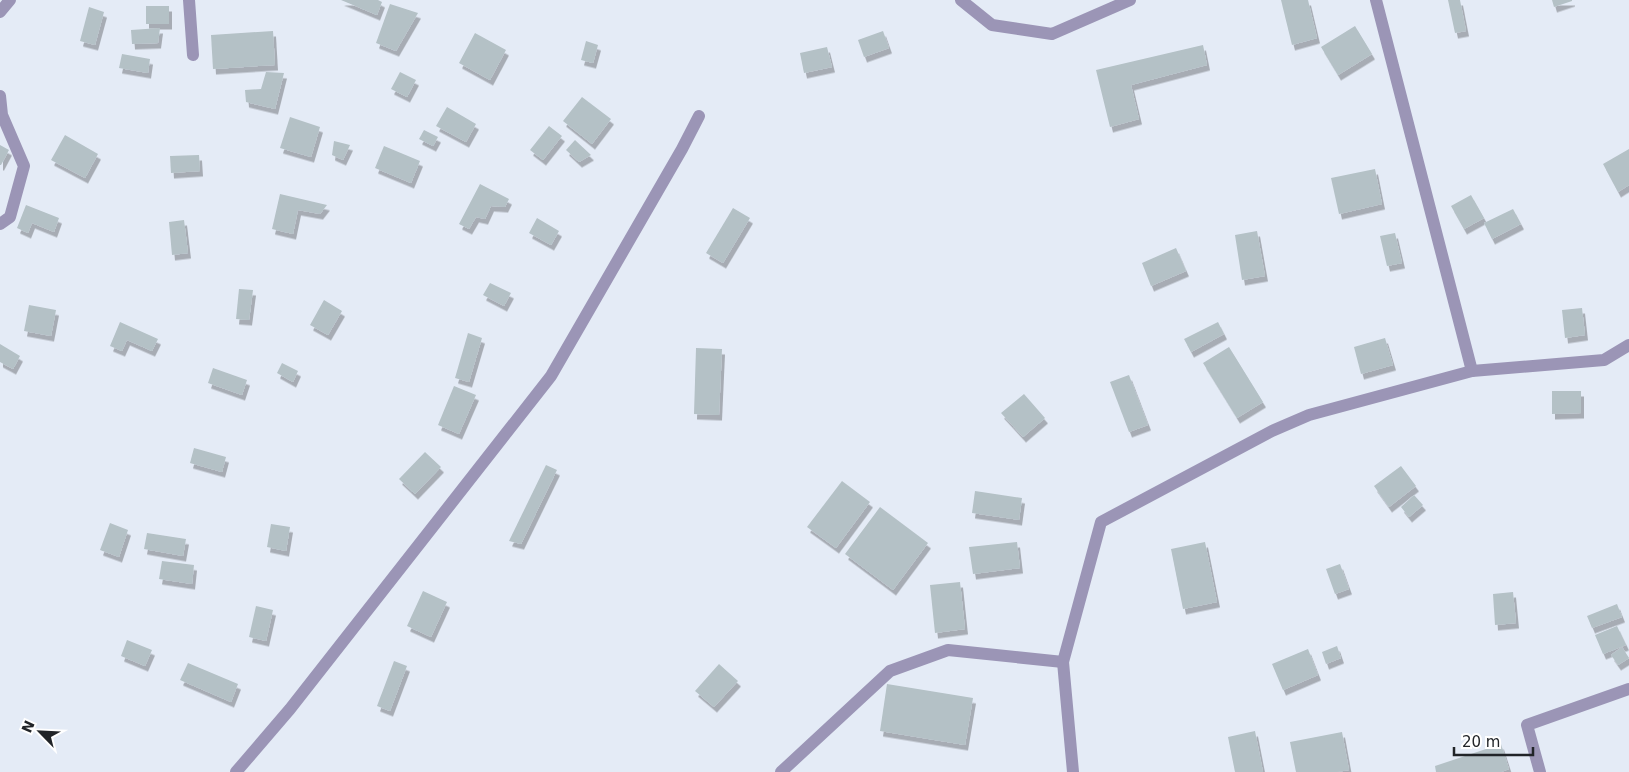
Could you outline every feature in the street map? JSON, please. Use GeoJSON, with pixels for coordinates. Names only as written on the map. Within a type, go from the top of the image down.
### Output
{"type":"FeatureCollection","features":[{"type":"Feature","properties":{"kind":"street"},"geometry":{"type":"LineString","coordinates":[[0,12],[10,0]]}},
{"type":"Feature","properties":{"kind":"street"},"geometry":{"type":"LineString","coordinates":[[189,0],[193,55]]}},
{"type":"Feature","properties":{"kind":"street"},"geometry":{"type":"LineString","coordinates":[[961,0],[992,25],[1052,34],[1130,0]]}},
{"type":"Feature","properties":{"kind":"street"},"geometry":{"type":"LineString","coordinates":[[1376,0],[1472,371]]}},
{"type":"Feature","properties":{"kind":"street"},"geometry":{"type":"LineString","coordinates":[[0,96],[2,115],[24,166],[10,217],[0,224]]}},
{"type":"Feature","properties":{"kind":"street"},"geometry":{"type":"LineString","coordinates":[[236,772],[290,709],[551,376],[699,116]]}},
{"type":"Feature","properties":{"kind":"street"},"geometry":{"type":"LineString","coordinates":[[1073,772],[1062,662],[1101,522],[1272,431],[1309,415],[1472,371],[1604,360],[1629,345]]}},
{"type":"Feature","properties":{"kind":"street"},"geometry":{"type":"LineString","coordinates":[[781,772],[890,671],[948,650],[1062,662]]}},
{"type":"Feature","properties":{"kind":"street"},"geometry":{"type":"LineString","coordinates":[[1540,772],[1527,726],[1629,689]]}},
{"type":"Feature","properties":{"kind":"building"},"geometry":{"type":"Polygon","coordinates":[[[341,0],[378,0],[382,2],[377,15],[341,0]]]}},
{"type":"Feature","properties":{"kind":"building"},"geometry":{"type":"Polygon","coordinates":[[[1281,0],[1308,0],[1317,38],[1292,45],[1281,0]]]}},
{"type":"Feature","properties":{"kind":"building"},"geometry":{"type":"Polygon","coordinates":[[[1448,0],[1460,0],[1466,31],[1455,33],[1448,0]]]}},
{"type":"Feature","properties":{"kind":"building"},"geometry":{"type":"Polygon","coordinates":[[[1552,0],[1572,0],[1572,1],[1554,7],[1552,0]]]}},
{"type":"Feature","properties":{"kind":"building"},"geometry":{"type":"Polygon","coordinates":[[[390,4],[418,13],[396,51],[376,43],[390,4]]]}},
{"type":"Feature","properties":{"kind":"building"},"geometry":{"type":"Polygon","coordinates":[[[146,6],[169,6],[169,24],[146,24],[146,6]]]}},
{"type":"Feature","properties":{"kind":"building"},"geometry":{"type":"Polygon","coordinates":[[[89,7],[104,12],[95,45],[80,41],[89,7]]]}},
{"type":"Feature","properties":{"kind":"building"},"geometry":{"type":"Polygon","coordinates":[[[1355,26],[1372,54],[1338,75],[1321,47],[1355,26]]]}},
{"type":"Feature","properties":{"kind":"building"},"geometry":{"type":"Polygon","coordinates":[[[160,28],[158,43],[132,44],[131,30],[160,28]]]}},
{"type":"Feature","properties":{"kind":"building"},"geometry":{"type":"Polygon","coordinates":[[[273,31],[275,65],[213,69],[211,35],[273,31]]]}},
{"type":"Feature","properties":{"kind":"building"},"geometry":{"type":"Polygon","coordinates":[[[883,31],[889,48],[864,57],[858,40],[883,31]]]}},
{"type":"Feature","properties":{"kind":"building"},"geometry":{"type":"Polygon","coordinates":[[[475,33],[506,50],[490,80],[459,63],[475,33]]]}},
{"type":"Feature","properties":{"kind":"building"},"geometry":{"type":"Polygon","coordinates":[[[586,41],[598,45],[593,63],[581,60],[586,41]]]}},
{"type":"Feature","properties":{"kind":"building"},"geometry":{"type":"Polygon","coordinates":[[[1203,45],[1207,65],[1131,85],[1139,119],[1110,127],[1096,70],[1203,45]]]}},
{"type":"Feature","properties":{"kind":"building"},"geometry":{"type":"Polygon","coordinates":[[[827,47],[832,67],[804,73],[800,53],[827,47]]]}},
{"type":"Feature","properties":{"kind":"building"},"geometry":{"type":"Polygon","coordinates":[[[122,54],[150,59],[148,73],[119,68],[122,54]]]}},
{"type":"Feature","properties":{"kind":"building"},"geometry":{"type":"Polygon","coordinates":[[[266,72],[284,73],[275,109],[246,102],[245,90],[261,89],[266,72]]]}},
{"type":"Feature","properties":{"kind":"building"},"geometry":{"type":"Polygon","coordinates":[[[400,72],[416,80],[407,97],[391,89],[400,72]]]}},
{"type":"Feature","properties":{"kind":"building"},"geometry":{"type":"Polygon","coordinates":[[[582,97],[611,119],[592,144],[563,121],[582,97]]]}},
{"type":"Feature","properties":{"kind":"building"},"geometry":{"type":"Polygon","coordinates":[[[447,107],[476,124],[466,142],[436,126],[447,107]]]}},
{"type":"Feature","properties":{"kind":"building"},"geometry":{"type":"Polygon","coordinates":[[[290,117],[320,127],[311,157],[280,148],[290,117]]]}},
{"type":"Feature","properties":{"kind":"building"},"geometry":{"type":"Polygon","coordinates":[[[549,126],[562,136],[543,160],[530,150],[549,126]]]}},
{"type":"Feature","properties":{"kind":"building"},"geometry":{"type":"Polygon","coordinates":[[[424,130],[438,137],[433,146],[419,139],[424,130]]]}},
{"type":"Feature","properties":{"kind":"building"},"geometry":{"type":"Polygon","coordinates":[[[65,135],[98,154],[85,178],[51,160],[65,135]]]}},
{"type":"Feature","properties":{"kind":"building"},"geometry":{"type":"Polygon","coordinates":[[[575,140],[591,155],[579,162],[566,150],[575,140]]]}},
{"type":"Feature","properties":{"kind":"building"},"geometry":{"type":"Polygon","coordinates":[[[334,141],[350,145],[343,160],[332,155],[334,141]]]}},
{"type":"Feature","properties":{"kind":"building"},"geometry":{"type":"Polygon","coordinates":[[[0,145],[9,150],[1,165],[0,165],[0,145]]]}},
{"type":"Feature","properties":{"kind":"building"},"geometry":{"type":"Polygon","coordinates":[[[384,146],[420,161],[411,183],[375,168],[384,146]]]}},
{"type":"Feature","properties":{"kind":"building"},"geometry":{"type":"Polygon","coordinates":[[[1629,149],[1629,185],[1618,192],[1603,164],[1629,149]]]}},
{"type":"Feature","properties":{"kind":"building"},"geometry":{"type":"Polygon","coordinates":[[[199,155],[200,171],[171,173],[170,156],[199,155]]]}},
{"type":"Feature","properties":{"kind":"building"},"geometry":{"type":"Polygon","coordinates":[[[1375,169],[1382,204],[1339,214],[1331,178],[1375,169]]]}},
{"type":"Feature","properties":{"kind":"building"},"geometry":{"type":"Polygon","coordinates":[[[480,184],[509,199],[505,207],[491,206],[485,219],[476,217],[469,229],[459,224],[480,184]]]}},
{"type":"Feature","properties":{"kind":"building"},"geometry":{"type":"Polygon","coordinates":[[[280,194],[327,205],[320,214],[298,210],[293,234],[272,229],[280,194]]]}},
{"type":"Feature","properties":{"kind":"building"},"geometry":{"type":"Polygon","coordinates":[[[1471,195],[1484,218],[1464,229],[1451,206],[1471,195]]]}},
{"type":"Feature","properties":{"kind":"building"},"geometry":{"type":"Polygon","coordinates":[[[26,205],[59,218],[54,232],[32,223],[28,233],[17,228],[26,205]]]}},
{"type":"Feature","properties":{"kind":"building"},"geometry":{"type":"Polygon","coordinates":[[[733,208],[750,218],[723,263],[706,253],[733,208]]]}},
{"type":"Feature","properties":{"kind":"building"},"geometry":{"type":"Polygon","coordinates":[[[1513,209],[1521,224],[1492,239],[1484,223],[1513,209]]]}},
{"type":"Feature","properties":{"kind":"building"},"geometry":{"type":"Polygon","coordinates":[[[537,218],[559,231],[551,245],[529,233],[537,218]]]}},
{"type":"Feature","properties":{"kind":"building"},"geometry":{"type":"Polygon","coordinates":[[[184,220],[188,253],[172,255],[169,222],[184,220]]]}},
{"type":"Feature","properties":{"kind":"building"},"geometry":{"type":"Polygon","coordinates":[[[1257,231],[1265,276],[1242,280],[1235,235],[1257,231]]]}},
{"type":"Feature","properties":{"kind":"building"},"geometry":{"type":"Polygon","coordinates":[[[1395,233],[1402,263],[1387,266],[1380,236],[1395,233]]]}},
{"type":"Feature","properties":{"kind":"building"},"geometry":{"type":"Polygon","coordinates":[[[1176,248],[1186,271],[1151,286],[1142,263],[1176,248]]]}},
{"type":"Feature","properties":{"kind":"building"},"geometry":{"type":"Polygon","coordinates":[[[490,283],[511,293],[504,306],[483,295],[490,283]]]}},
{"type":"Feature","properties":{"kind":"building"},"geometry":{"type":"Polygon","coordinates":[[[239,289],[253,290],[249,320],[236,319],[239,289]]]}},
{"type":"Feature","properties":{"kind":"building"},"geometry":{"type":"Polygon","coordinates":[[[324,300],[342,311],[328,335],[310,325],[324,300]]]}},
{"type":"Feature","properties":{"kind":"building"},"geometry":{"type":"Polygon","coordinates":[[[29,305],[56,310],[51,336],[24,331],[29,305]]]}},
{"type":"Feature","properties":{"kind":"building"},"geometry":{"type":"Polygon","coordinates":[[[1582,308],[1585,335],[1565,338],[1562,310],[1582,308]]]}},
{"type":"Feature","properties":{"kind":"building"},"geometry":{"type":"Polygon","coordinates":[[[120,322],[158,339],[152,351],[127,340],[122,351],[110,346],[120,322]]]}},
{"type":"Feature","properties":{"kind":"building"},"geometry":{"type":"Polygon","coordinates":[[[1218,322],[1224,334],[1191,352],[1184,339],[1218,322]]]}},
{"type":"Feature","properties":{"kind":"building"},"geometry":{"type":"Polygon","coordinates":[[[468,333],[482,338],[469,382],[455,378],[468,333]]]}},
{"type":"Feature","properties":{"kind":"building"},"geometry":{"type":"Polygon","coordinates":[[[1385,338],[1393,365],[1361,374],[1354,347],[1385,338]]]}},
{"type":"Feature","properties":{"kind":"building"},"geometry":{"type":"Polygon","coordinates":[[[0,344],[20,356],[13,369],[0,362],[0,344]]]}},
{"type":"Feature","properties":{"kind":"building"},"geometry":{"type":"Polygon","coordinates":[[[1229,347],[1263,402],[1237,418],[1203,363],[1229,347]]]}},
{"type":"Feature","properties":{"kind":"building"},"geometry":{"type":"Polygon","coordinates":[[[696,348],[722,349],[719,415],[694,414],[696,348]]]}},
{"type":"Feature","properties":{"kind":"building"},"geometry":{"type":"Polygon","coordinates":[[[282,363],[298,371],[293,382],[277,373],[282,363]]]}},
{"type":"Feature","properties":{"kind":"building"},"geometry":{"type":"Polygon","coordinates":[[[213,368],[247,380],[242,395],[208,383],[213,368]]]}},
{"type":"Feature","properties":{"kind":"building"},"geometry":{"type":"Polygon","coordinates":[[[1129,375],[1148,425],[1129,432],[1110,382],[1129,375]]]}},
{"type":"Feature","properties":{"kind":"building"},"geometry":{"type":"Polygon","coordinates":[[[454,386],[476,395],[459,434],[438,425],[454,386]]]}},
{"type":"Feature","properties":{"kind":"building"},"geometry":{"type":"Polygon","coordinates":[[[1552,391],[1581,391],[1581,413],[1552,414],[1552,391]]]}},
{"type":"Feature","properties":{"kind":"building"},"geometry":{"type":"Polygon","coordinates":[[[1024,394],[1045,418],[1023,437],[1001,413],[1024,394]]]}},
{"type":"Feature","properties":{"kind":"building"},"geometry":{"type":"Polygon","coordinates":[[[194,448],[226,457],[222,472],[190,463],[194,448]]]}},
{"type":"Feature","properties":{"kind":"building"},"geometry":{"type":"Polygon","coordinates":[[[425,452],[441,467],[415,494],[399,479],[425,452]]]}},
{"type":"Feature","properties":{"kind":"building"},"geometry":{"type":"Polygon","coordinates":[[[546,465],[557,470],[521,544],[509,541],[546,465]]]}},
{"type":"Feature","properties":{"kind":"building"},"geometry":{"type":"Polygon","coordinates":[[[1401,466],[1416,486],[1389,507],[1374,486],[1401,466]]]}},
{"type":"Feature","properties":{"kind":"building"},"geometry":{"type":"Polygon","coordinates":[[[842,481],[870,502],[836,548],[807,527],[842,481]]]}},
{"type":"Feature","properties":{"kind":"building"},"geometry":{"type":"Polygon","coordinates":[[[975,491],[1022,498],[1019,520],[972,513],[975,491]]]}},
{"type":"Feature","properties":{"kind":"building"},"geometry":{"type":"Polygon","coordinates":[[[1414,495],[1423,505],[1409,517],[1401,507],[1414,495]]]}},
{"type":"Feature","properties":{"kind":"building"},"geometry":{"type":"Polygon","coordinates":[[[880,507],[928,543],[893,590],[845,554],[880,507]]]}},
{"type":"Feature","properties":{"kind":"building"},"geometry":{"type":"Polygon","coordinates":[[[110,523],[128,530],[119,557],[100,550],[110,523]]]}},
{"type":"Feature","properties":{"kind":"building"},"geometry":{"type":"Polygon","coordinates":[[[271,524],[290,527],[286,551],[267,547],[271,524]]]}},
{"type":"Feature","properties":{"kind":"building"},"geometry":{"type":"Polygon","coordinates":[[[147,533],[186,539],[183,556],[144,549],[147,533]]]}},
{"type":"Feature","properties":{"kind":"building"},"geometry":{"type":"Polygon","coordinates":[[[1017,542],[1020,568],[973,574],[969,547],[1017,542]]]}},
{"type":"Feature","properties":{"kind":"building"},"geometry":{"type":"Polygon","coordinates":[[[1205,542],[1217,602],[1183,609],[1171,549],[1205,542]]]}},
{"type":"Feature","properties":{"kind":"building"},"geometry":{"type":"Polygon","coordinates":[[[162,561],[194,565],[192,584],[159,579],[162,561]]]}},
{"type":"Feature","properties":{"kind":"building"},"geometry":{"type":"Polygon","coordinates":[[[1340,564],[1349,589],[1335,594],[1326,569],[1340,564]]]}},
{"type":"Feature","properties":{"kind":"building"},"geometry":{"type":"Polygon","coordinates":[[[960,582],[965,629],[935,633],[930,585],[960,582]]]}},
{"type":"Feature","properties":{"kind":"building"},"geometry":{"type":"Polygon","coordinates":[[[423,591],[447,602],[431,637],[407,626],[423,591]]]}},
{"type":"Feature","properties":{"kind":"building"},"geometry":{"type":"Polygon","coordinates":[[[1513,592],[1516,623],[1495,625],[1493,594],[1513,592]]]}},
{"type":"Feature","properties":{"kind":"building"},"geometry":{"type":"Polygon","coordinates":[[[1617,604],[1622,617],[1592,628],[1587,616],[1617,604]]]}},
{"type":"Feature","properties":{"kind":"building"},"geometry":{"type":"Polygon","coordinates":[[[256,606],[273,610],[266,641],[249,637],[256,606]]]}},
{"type":"Feature","properties":{"kind":"building"},"geometry":{"type":"Polygon","coordinates":[[[1617,626],[1626,645],[1603,654],[1595,635],[1617,626]]]}},
{"type":"Feature","properties":{"kind":"building"},"geometry":{"type":"Polygon","coordinates":[[[127,640],[152,650],[145,666],[121,656],[127,640]]]}},
{"type":"Feature","properties":{"kind":"building"},"geometry":{"type":"Polygon","coordinates":[[[1337,646],[1341,658],[1326,664],[1322,652],[1337,646]]]}},
{"type":"Feature","properties":{"kind":"building"},"geometry":{"type":"Polygon","coordinates":[[[1622,647],[1629,658],[1618,665],[1611,655],[1622,647]]]}},
{"type":"Feature","properties":{"kind":"building"},"geometry":{"type":"Polygon","coordinates":[[[1308,649],[1318,675],[1283,690],[1272,664],[1308,649]]]}},
{"type":"Feature","properties":{"kind":"building"},"geometry":{"type":"Polygon","coordinates":[[[394,661],[407,666],[390,711],[377,706],[394,661]]]}},
{"type":"Feature","properties":{"kind":"building"},"geometry":{"type":"Polygon","coordinates":[[[188,663],[238,684],[231,702],[180,680],[188,663]]]}},
{"type":"Feature","properties":{"kind":"building"},"geometry":{"type":"Polygon","coordinates":[[[719,664],[738,681],[714,707],[695,691],[719,664]]]}},
{"type":"Feature","properties":{"kind":"building"},"geometry":{"type":"Polygon","coordinates":[[[887,684],[973,698],[965,745],[880,731],[887,684]]]}},
{"type":"Feature","properties":{"kind":"building"},"geometry":{"type":"Polygon","coordinates":[[[1255,731],[1263,772],[1235,772],[1228,737],[1255,731]]]}},
{"type":"Feature","properties":{"kind":"building"},"geometry":{"type":"Polygon","coordinates":[[[1342,732],[1349,770],[1337,772],[1296,772],[1290,742],[1342,732]]]}},
{"type":"Feature","properties":{"kind":"building"},"geometry":{"type":"Polygon","coordinates":[[[1501,744],[1509,769],[1501,772],[1436,772],[1435,766],[1501,744]]]}}]}
